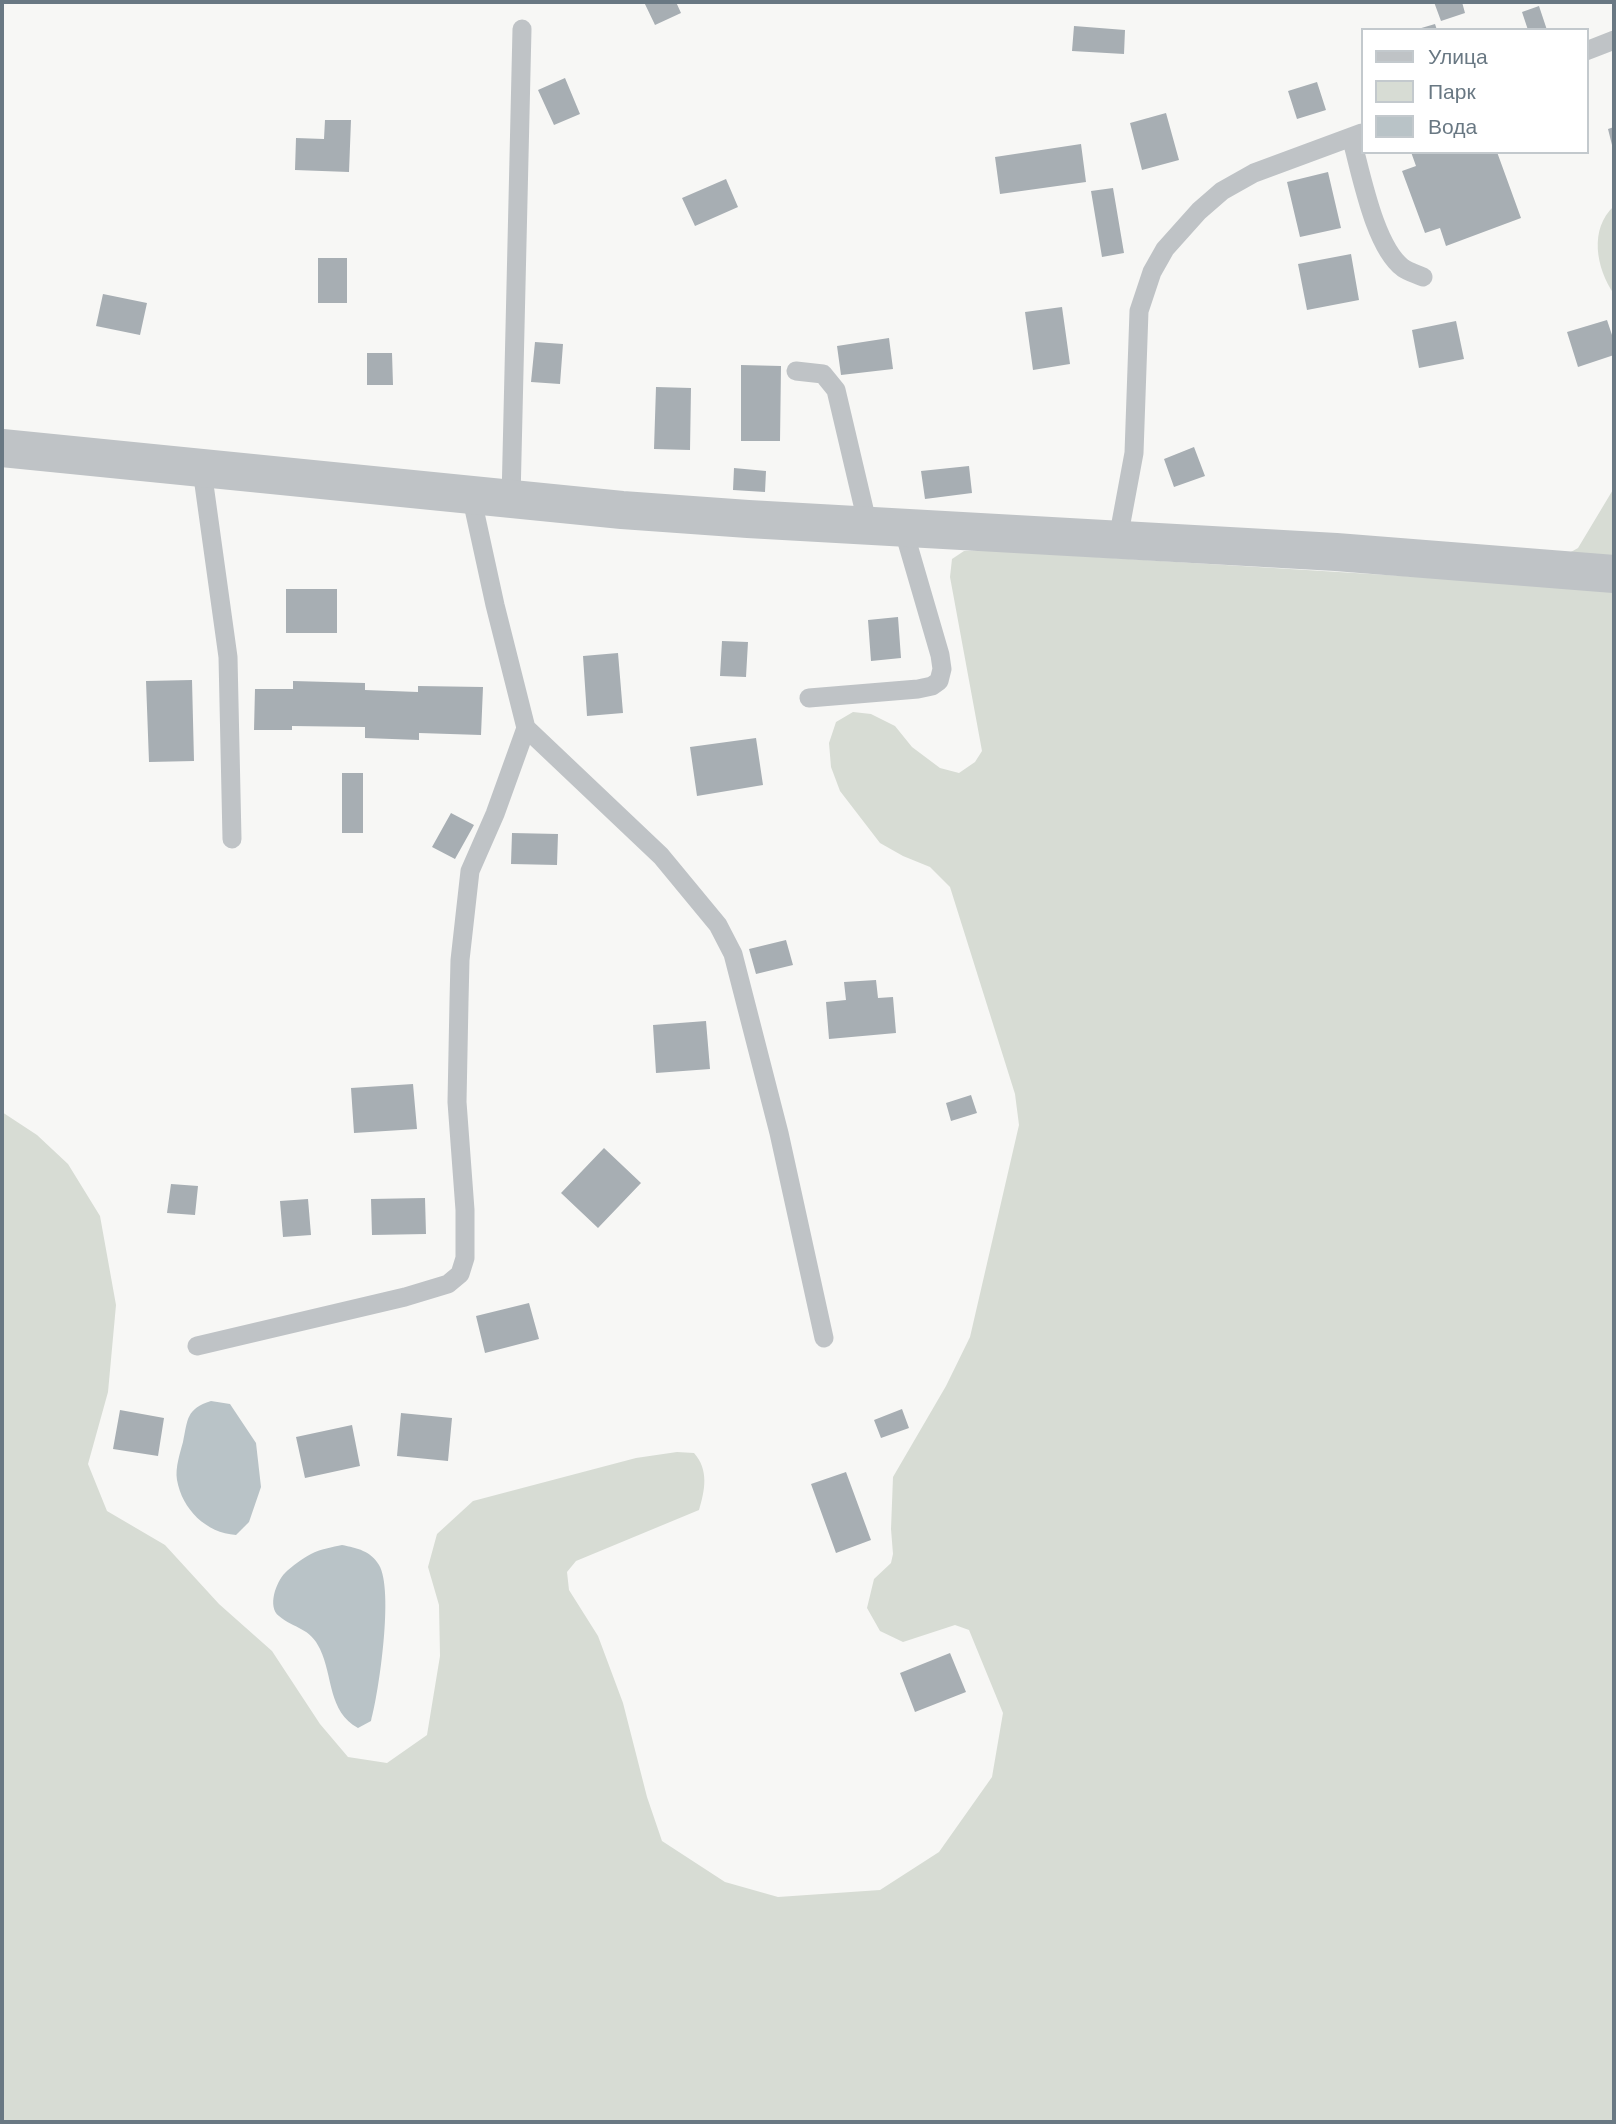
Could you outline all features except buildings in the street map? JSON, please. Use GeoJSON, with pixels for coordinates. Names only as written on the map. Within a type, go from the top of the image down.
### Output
{"type":"FeatureCollection","features":[{"type":"Feature","properties":{"kind":"street"},"geometry":{"type":"LineString","coordinates":[[2,448],[622,510],[1336,552],[1614,574]]}},
{"type":"Feature","properties":{"kind":"lane"},"geometry":{"type":"LineString","coordinates":[[511,499],[522,29]]}},
{"type":"Feature","properties":{"kind":"lane"},"geometry":{"type":"LineString","coordinates":[[1588,50],[1614,40]]}},
{"type":"Feature","properties":{"kind":"lane"},"geometry":{"type":"LineString","coordinates":[[1118,539],[1133,453],[1139,311],[1152,272],[1174,240],[1199,211],[1222,191],[1254,173],[1357,135]]}},
{"type":"Feature","properties":{"kind":"lane"},"geometry":{"type":"LineString","coordinates":[[1361,154],[1372,212],[1388,251],[1404,268],[1423,277]]}},
{"type":"Feature","properties":{"kind":"lane"},"geometry":{"type":"LineString","coordinates":[[796,371],[823,374],[836,390],[885,527],[940,655],[942,669],[940,681],[932,686],[809,698]]}},
{"type":"Feature","properties":{"kind":"lane"},"geometry":{"type":"LineString","coordinates":[[202,470],[228,657],[232,839]]}},
{"type":"Feature","properties":{"kind":"lane"},"geometry":{"type":"LineString","coordinates":[[471,495],[526,728],[661,856],[718,925],[733,954],[779,1133],[824,1338]]}},
{"type":"Feature","properties":{"kind":"lane"},"geometry":{"type":"LineString","coordinates":[[197,1346],[405,1297],[449,1284],[460,1274],[465,1258],[465,1210],[457,1102],[460,960],[470,871],[495,814],[526,728]]}},
{"type":"Feature","properties":{"kind":"green space"},"geometry":{"type":"Polygon","coordinates":[[[1614,206],[1614,294],[1599,261],[1598,237],[1606,215],[1614,206]]]}},
{"type":"Feature","properties":{"kind":"green space"},"geometry":{"type":"Polygon","coordinates":[[[1614,488],[1614,2122],[2,2122],[2,1112],[37,1135],[68,1164],[100,1216],[116,1305],[108,1392],[88,1464],[107,1511],[165,1545],[219,1604],[272,1651],[320,1724],[348,1757],[387,1763],[427,1735],[440,1656],[439,1605],[428,1567],[437,1534],[473,1501],[636,1458],[677,1452],[694,1453],[704,1473],[699,1510],[576,1561],[567,1572],[569,1590],[598,1636],[623,1703],[647,1797],[662,1841],[725,1882],[778,1897],[880,1890],[939,1852],[992,1777],[1003,1713],[969,1630],[955,1625],[903,1642],[880,1631],[867,1608],[874,1579],[891,1563],[893,1554],[893,1477],[946,1386],[970,1337],[1019,1125],[1015,1094],[950,887],[930,867],[880,843],[840,791],[831,767],[829,743],[836,722],[853,712],[871,714],[895,726],[912,747],[940,768],[959,773],[975,762],[982,751],[950,577],[952,559],[964,551],[1500,582],[1530,575],[1578,548],[1614,488]]]}},
{"type":"Feature","properties":{"kind":"water"},"geometry":{"type":"Polygon","coordinates":[[[211,1401],[230,1404],[256,1443],[261,1487],[249,1522],[236,1535],[215,1530],[197,1518],[184,1501],[177,1480],[178,1461],[187,1421],[192,1411],[211,1401]]]}},
{"type":"Feature","properties":{"kind":"water"},"geometry":{"type":"Polygon","coordinates":[[[342,1545],[363,1551],[376,1560],[383,1578],[385,1596],[384,1642],[374,1707],[371,1721],[358,1728],[348,1721],[336,1703],[324,1659],[316,1642],[307,1632],[279,1616],[275,1612],[273,1601],[276,1588],[288,1570],[315,1552],[342,1545]]]}}]}
